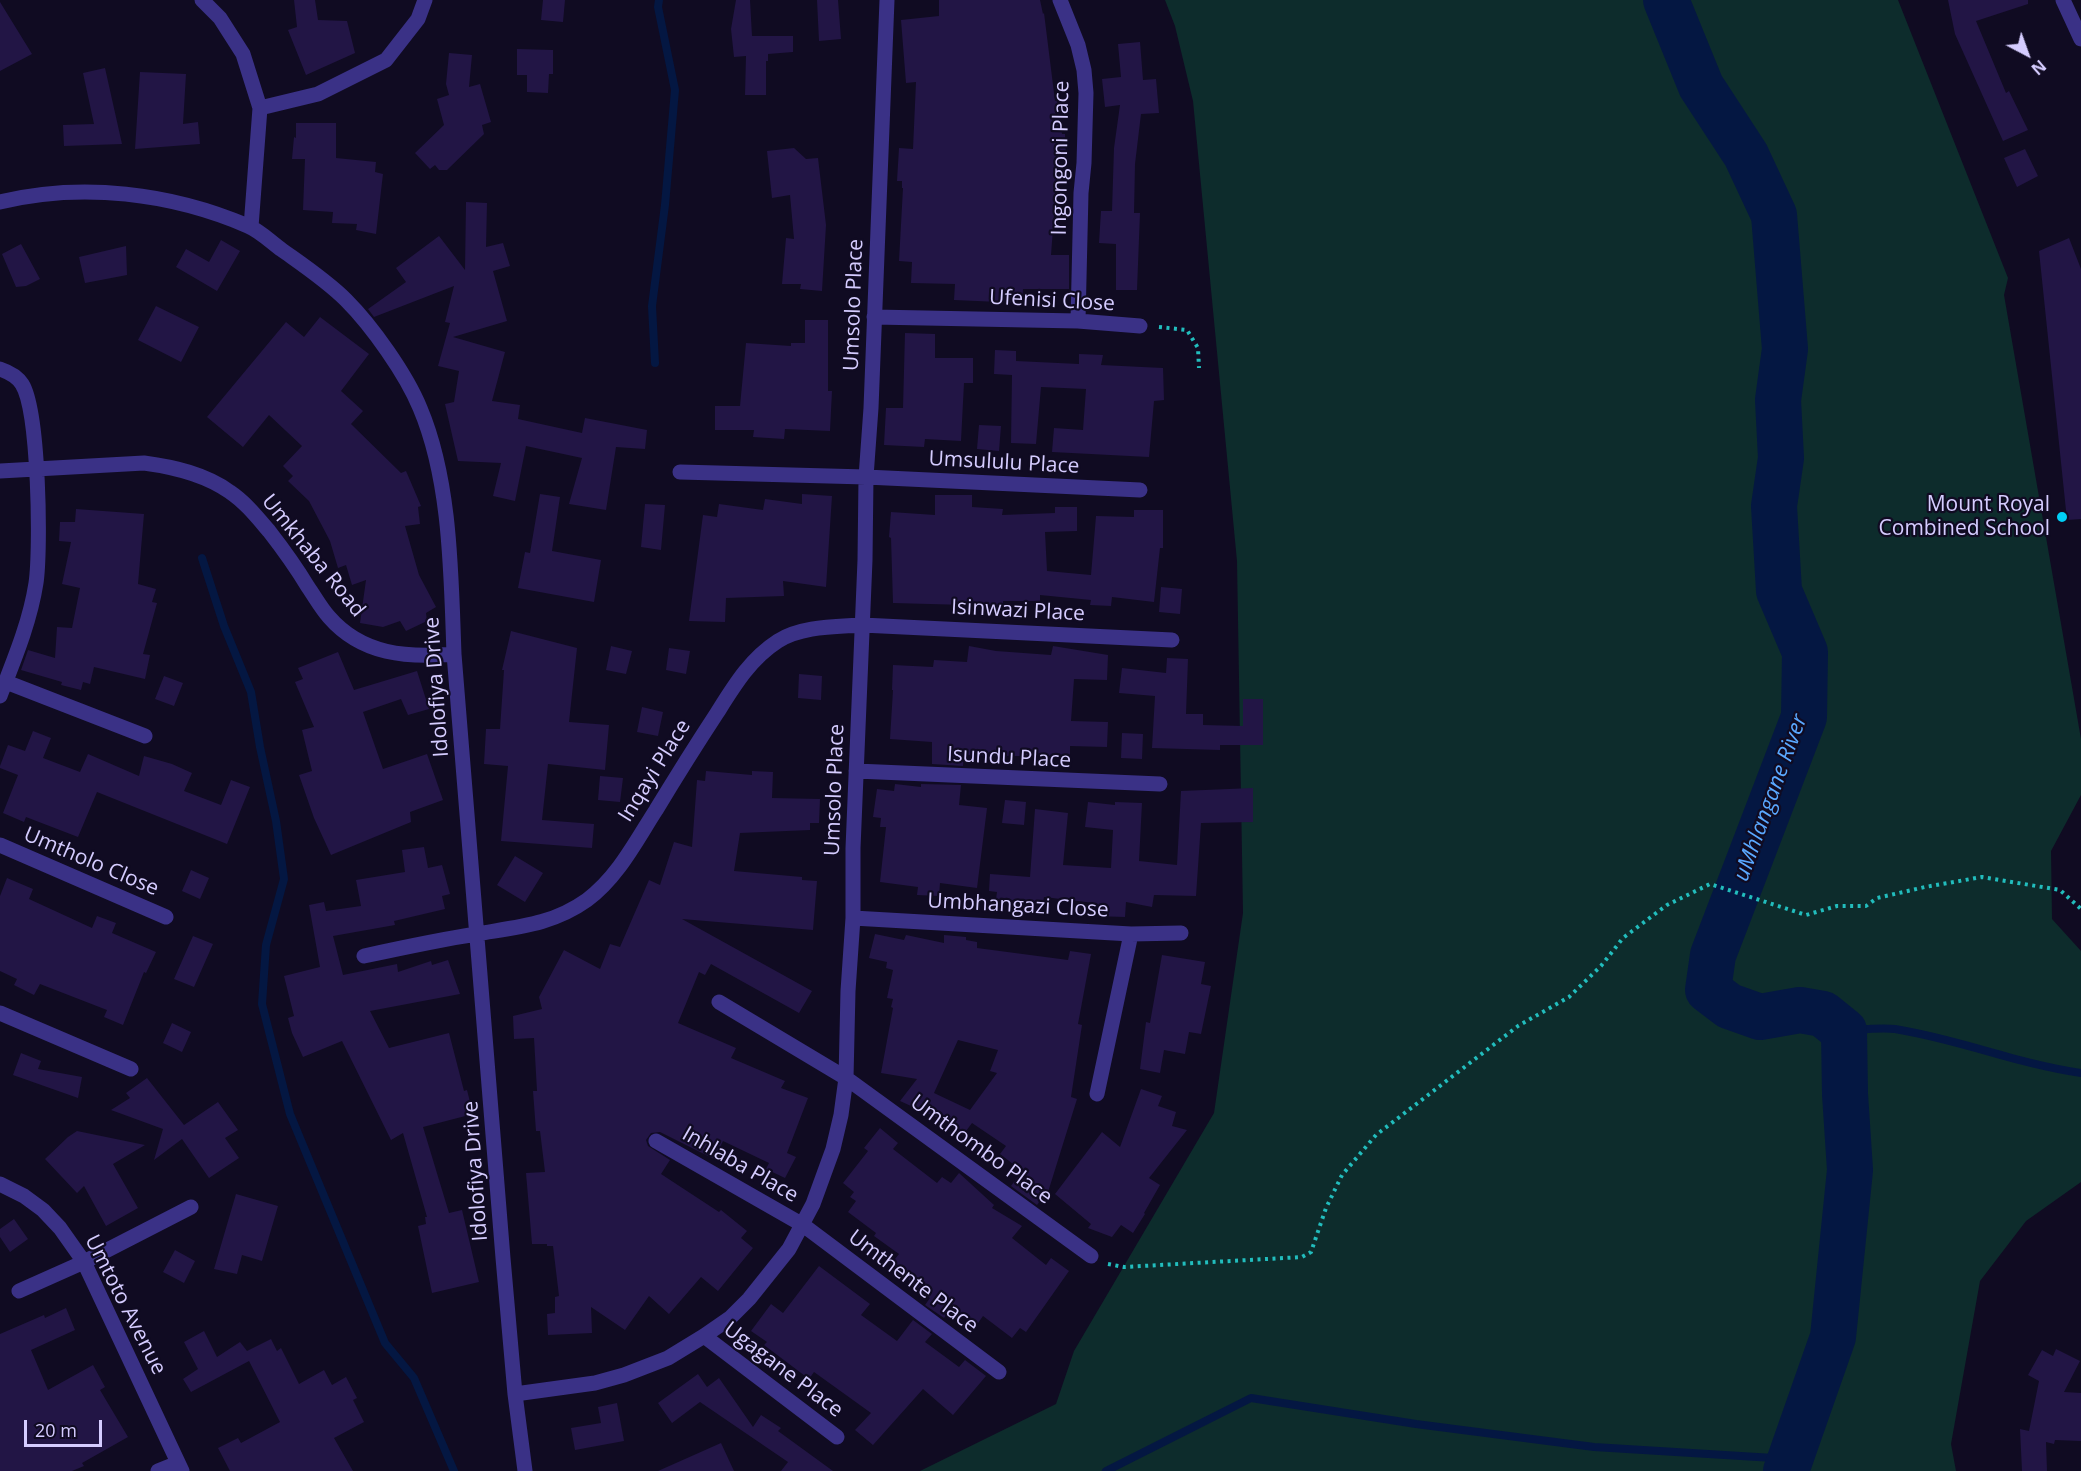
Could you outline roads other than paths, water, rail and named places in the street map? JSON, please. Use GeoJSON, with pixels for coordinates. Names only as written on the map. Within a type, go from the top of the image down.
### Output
{"type":"FeatureCollection","features":[{"type":"Feature","properties":{"kind":"street"},"geometry":{"type":"LineString","coordinates":[[202,0],[220,18],[243,54],[260,108],[251,227]]}},
{"type":"Feature","properties":{"kind":"street"},"geometry":{"type":"LineString","coordinates":[[260,108],[318,93],[386,60],[418,20],[425,0]]}},
{"type":"Feature","properties":{"kind":"street","name":"Umsolo Place"},"geometry":{"type":"LineString","coordinates":[[515,1394],[595,1383],[624,1375],[668,1358],[730,1318],[749,1299],[789,1249],[803,1225],[823,1180],[833,1149],[842,1115],[846,1078],[866,477],[871,408],[887,0]]}},
{"type":"Feature","properties":{"kind":"street","name":"Ingongoni Place"},"geometry":{"type":"LineString","coordinates":[[1059,0],[1078,45],[1084,70],[1086,93],[1078,321]]}},
{"type":"Feature","properties":{"kind":"street"},"geometry":{"type":"LineString","coordinates":[[2063,0],[2081,39]]}},
{"type":"Feature","properties":{"kind":"street","name":"Idolofiya Drive"},"geometry":{"type":"LineString","coordinates":[[0,202],[43,194],[73,192],[139,196],[177,201],[251,227],[346,300],[401,371],[420,408],[437,461],[451,570],[454,654],[515,1394],[525,1471]]}},
{"type":"Feature","properties":{"kind":"street","name":"Ufenisi Close"},"geometry":{"type":"LineString","coordinates":[[874,317],[1078,321],[1140,326]]}},
{"type":"Feature","properties":{"kind":"street"},"geometry":{"type":"LineString","coordinates":[[0,369],[12,374],[22,383],[27,395],[36,469],[36,583],[21,640],[3,689],[145,736]]}},
{"type":"Feature","properties":{"kind":"street","name":"Umkhaba Road"},"geometry":{"type":"LineString","coordinates":[[0,471],[144,463],[168,466],[201,476],[231,492],[254,512],[284,549],[327,616],[350,637],[367,646],[393,654],[425,656],[454,654]]}},
{"type":"Feature","properties":{"kind":"street","name":"Umsululu Place"},"geometry":{"type":"LineString","coordinates":[[680,472],[866,477],[1140,490]]}},
{"type":"Feature","properties":{"kind":"street","name":"Isinwazi Place"},"geometry":{"type":"LineString","coordinates":[[862,625],[1172,640]]}},
{"type":"Feature","properties":{"kind":"street","name":"Inqayi Place"},"geometry":{"type":"LineString","coordinates":[[364,956],[535,925],[565,914],[587,900],[605,885],[627,856],[745,669],[779,640],[825,627],[862,625]]}},
{"type":"Feature","properties":{"kind":"street","name":"Isundu Place"},"geometry":{"type":"LineString","coordinates":[[856,771],[1160,784]]}},
{"type":"Feature","properties":{"kind":"street","name":"Umtholo Close"},"geometry":{"type":"LineString","coordinates":[[0,845],[166,917]]}},
{"type":"Feature","properties":{"kind":"street","name":"Umbhangazi Close"},"geometry":{"type":"LineString","coordinates":[[853,918],[1131,934],[1181,933]]}},
{"type":"Feature","properties":{"kind":"street"},"geometry":{"type":"LineString","coordinates":[[1097,1094],[1131,934]]}},
{"type":"Feature","properties":{"kind":"street","name":"Umthombo Place"},"geometry":{"type":"LineString","coordinates":[[719,1002],[846,1078],[1089,1254]]}},
{"type":"Feature","properties":{"kind":"street"},"geometry":{"type":"LineString","coordinates":[[0,1013],[131,1069]]}},
{"type":"Feature","properties":{"kind":"street","name":"Inhlaba Place"},"geometry":{"type":"LineString","coordinates":[[656,1141],[803,1225]]}},
{"type":"Feature","properties":{"kind":"street","name":"Umtoto Avenue"},"geometry":{"type":"LineString","coordinates":[[0,1184],[24,1196],[43,1210],[60,1228],[84,1262],[180,1467]]}},
{"type":"Feature","properties":{"kind":"street"},"geometry":{"type":"LineString","coordinates":[[19,1291],[84,1262],[191,1207]]}},
{"type":"Feature","properties":{"kind":"street","name":"Umthente Place"},"geometry":{"type":"LineString","coordinates":[[803,1225],[999,1372]]}},
{"type":"Feature","properties":{"kind":"street","name":"Ugagane Place"},"geometry":{"type":"LineString","coordinates":[[704,1336],[837,1437]]}},
{"type":"Feature","properties":{"kind":"street"},"geometry":{"type":"LineString","coordinates":[[158,1471],[180,1467]]}},
{"type":"Feature","properties":{"kind":"waterway"},"geometry":{"type":"LineString","coordinates":[[655,363],[652,306],[665,205],[675,90],[658,7],[659,0]]}},
{"type":"Feature","properties":{"kind":"waterway","name":"uMhlangane River"},"geometry":{"type":"LineString","coordinates":[[1666,0],[1701,86],[1746,155],[1774,215],[1785,349],[1778,400],[1781,458],[1774,506],[1779,591],[1805,652],[1804,717],[1713,955],[1708,990],[1729,1006],[1760,1017],[1800,1010],[1823,1014],[1844,1031],[1850,1170],[1833,1337],[1786,1471]]}},
{"type":"Feature","properties":{"kind":"waterway"},"geometry":{"type":"LineString","coordinates":[[202,558],[224,626],[251,692],[276,821],[284,879],[266,945],[262,1004],[290,1114],[385,1343],[414,1378],[454,1471]]}},
{"type":"Feature","properties":{"kind":"waterway"},"geometry":{"type":"LineString","coordinates":[[1844,1031],[1876,1028],[1918,1033],[2034,1064],[2081,1073]]}},
{"type":"Feature","properties":{"kind":"waterway"},"geometry":{"type":"LineString","coordinates":[[1106,1471],[1251,1398],[1416,1424],[1594,1447],[1790,1459]]}},
{"type":"Feature","properties":{"kind":"place","name":"Mount Royal Combined School"},"geometry":{"type":"Point","coordinates":[2062,517]}}]}
